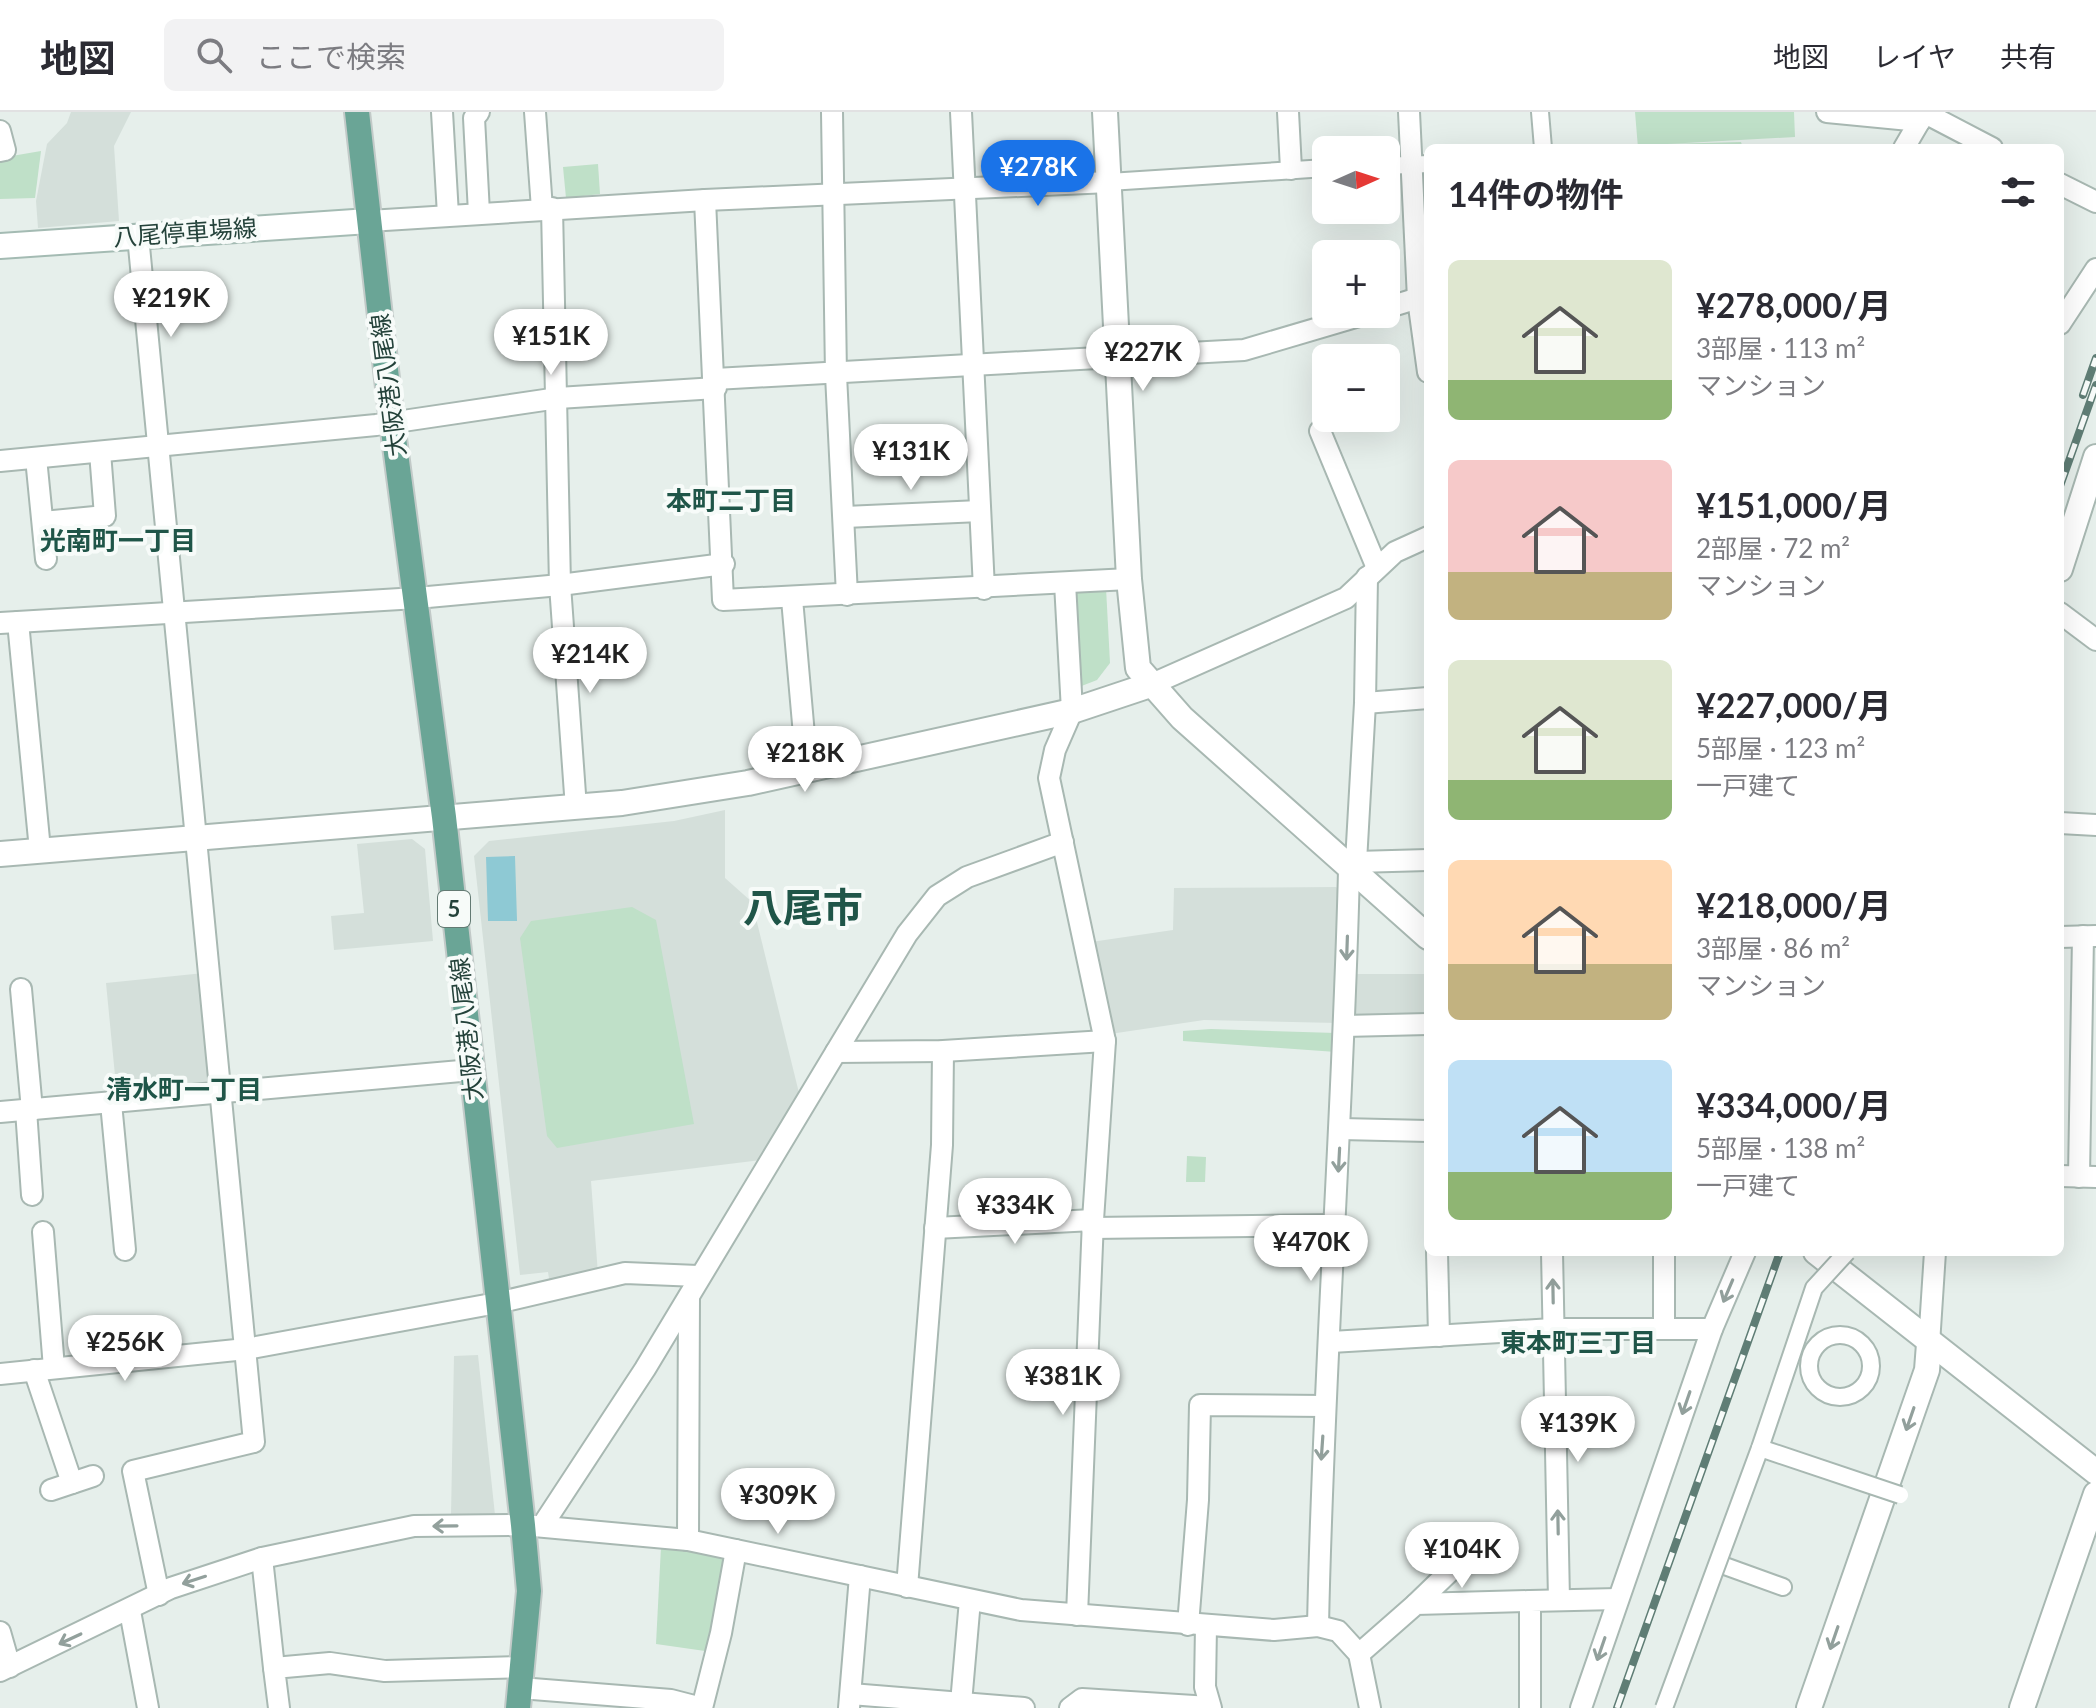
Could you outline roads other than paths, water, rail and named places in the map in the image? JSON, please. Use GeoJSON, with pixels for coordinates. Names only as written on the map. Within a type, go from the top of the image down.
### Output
{"type":"FeatureCollection","features":[{"type":"Feature","properties":{"kind":"main road","name":"大阪港八尾線"},"geometry":{"type":"LineString","coordinates":[[357,112],[392,423],[444,817],[497,1303],[533,1526],[520,1688]]}},
{"type":"Feature","properties":{"kind":"street"},"geometry":{"type":"LineString","coordinates":[[442,112],[448,215]]}},
{"type":"Feature","properties":{"kind":"street"},"geometry":{"type":"LineString","coordinates":[[479,112],[474,118],[479,213]]}},
{"type":"Feature","properties":{"kind":"street"},"geometry":{"type":"LineString","coordinates":[[535,112],[547,209],[558,398],[560,585],[576,808]]}},
{"type":"Feature","properties":{"kind":"street"},"geometry":{"type":"LineString","coordinates":[[832,112],[836,375],[847,595]]}},
{"type":"Feature","properties":{"kind":"street"},"geometry":{"type":"LineString","coordinates":[[961,112],[984,589]]}},
{"type":"Feature","properties":{"kind":"street"},"geometry":{"type":"LineString","coordinates":[[1105,112],[1129,579],[1138,668],[1150,685],[1424,933]]}},
{"type":"Feature","properties":{"kind":"street"},"geometry":{"type":"LineString","coordinates":[[1288,112],[1291,169]]}},
{"type":"Feature","properties":{"kind":"street"},"geometry":{"type":"LineString","coordinates":[[1400,304],[1423,297],[1420,164],[1409,112]]}},
{"type":"Feature","properties":{"kind":"street"},"geometry":{"type":"LineString","coordinates":[[1540,112],[1543,144]]}},
{"type":"Feature","properties":{"kind":"street"},"geometry":{"type":"LineString","coordinates":[[1827,112],[1924,115],[1984,144]]}},
{"type":"Feature","properties":{"kind":"street"},"geometry":{"type":"LineString","coordinates":[[1906,144],[1924,115]]}},
{"type":"Feature","properties":{"kind":"street"},"geometry":{"type":"LineString","coordinates":[[0,131],[5,150],[0,151]]}},
{"type":"Feature","properties":{"kind":"street"},"geometry":{"type":"LineString","coordinates":[[1400,165],[1420,164]]}},
{"type":"Feature","properties":{"kind":"street"},"geometry":{"type":"LineString","coordinates":[[369,221],[1312,168]]}},
{"type":"Feature","properties":{"kind":"street"},"geometry":{"type":"LineString","coordinates":[[2064,186],[2096,202]]}},
{"type":"Feature","properties":{"kind":"street"},"geometry":{"type":"LineString","coordinates":[[705,200],[716,383],[723,600],[792,599],[1129,579]]}},
{"type":"Feature","properties":{"kind":"street","name":"八尾停車場線"},"geometry":{"type":"LineString","coordinates":[[0,246],[369,221]]}},
{"type":"Feature","properties":{"kind":"street"},"geometry":{"type":"LineString","coordinates":[[138,236],[254,1442],[133,1471],[159,1595]]}},
{"type":"Feature","properties":{"kind":"street"},"geometry":{"type":"LineString","coordinates":[[2064,318],[2096,269]]}},
{"type":"Feature","properties":{"kind":"street"},"geometry":{"type":"LineString","coordinates":[[0,461],[392,423],[558,398],[716,383],[972,363],[1117,360],[1244,350],[1319,328]]}},
{"type":"Feature","properties":{"kind":"street"},"geometry":{"type":"LineString","coordinates":[[1318,1626],[1319,1488],[1331,1342],[1344,1026],[1372,573],[1320,432]]}},
{"type":"Feature","properties":{"kind":"street"},"geometry":{"type":"LineString","coordinates":[[43,522],[105,516],[100,452]]}},
{"type":"Feature","properties":{"kind":"street"},"geometry":{"type":"LineString","coordinates":[[2064,557],[2096,457]]}},
{"type":"Feature","properties":{"kind":"street"},"geometry":{"type":"LineString","coordinates":[[36,458],[46,559]]}},
{"type":"Feature","properties":{"kind":"street"},"geometry":{"type":"LineString","coordinates":[[845,517],[980,511]]}},
{"type":"Feature","properties":{"kind":"street"},"geometry":{"type":"LineString","coordinates":[[0,854],[576,808],[732,786],[1072,711],[1150,685],[1346,598],[1395,552],[1424,539]]}},
{"type":"Feature","properties":{"kind":"street"},"geometry":{"type":"LineString","coordinates":[[40,850],[9,622],[417,598],[560,585],[724,564]]}},
{"type":"Feature","properties":{"kind":"street"},"geometry":{"type":"LineString","coordinates":[[1065,583],[1072,711],[1055,750],[1049,778],[1105,1041],[1092,1224],[1077,1615]]}},
{"type":"Feature","properties":{"kind":"street"},"geometry":{"type":"LineString","coordinates":[[792,599],[807,769]]}},
{"type":"Feature","properties":{"kind":"street"},"geometry":{"type":"LineString","coordinates":[[2064,616],[2096,640]]}},
{"type":"Feature","properties":{"kind":"street"},"geometry":{"type":"LineString","coordinates":[[1365,703],[1424,698]]}},
{"type":"Feature","properties":{"kind":"street"},"geometry":{"type":"LineString","coordinates":[[2064,823],[2096,825]]}},
{"type":"Feature","properties":{"kind":"street"},"geometry":{"type":"LineString","coordinates":[[533,1526],[689,1297],[698,1276],[890,959],[937,896],[967,877],[1063,842]]}},
{"type":"Feature","properties":{"kind":"street"},"geometry":{"type":"LineString","coordinates":[[1353,866],[1424,860]]}},
{"type":"Feature","properties":{"kind":"street"},"geometry":{"type":"LineString","coordinates":[[2064,937],[2089,936],[2078,1177]]}},
{"type":"Feature","properties":{"kind":"street"},"geometry":{"type":"LineString","coordinates":[[21,989],[32,1195]]}},
{"type":"Feature","properties":{"kind":"street"},"geometry":{"type":"LineString","coordinates":[[1344,1026],[1424,1024]]}},
{"type":"Feature","properties":{"kind":"street"},"geometry":{"type":"LineString","coordinates":[[836,1052],[943,1051],[1105,1041]]}},
{"type":"Feature","properties":{"kind":"street"},"geometry":{"type":"LineString","coordinates":[[907,1587],[935,1228],[943,1051]]}},
{"type":"Feature","properties":{"kind":"street"},"geometry":{"type":"LineString","coordinates":[[0,1112],[472,1070]]}},
{"type":"Feature","properties":{"kind":"street"},"geometry":{"type":"LineString","coordinates":[[111,1103],[125,1250]]}},
{"type":"Feature","properties":{"kind":"street"},"geometry":{"type":"LineString","coordinates":[[1341,1129],[1424,1131]]}},
{"type":"Feature","properties":{"kind":"street"},"geometry":{"type":"LineString","coordinates":[[935,1228],[1092,1224],[1335,1225]]}},
{"type":"Feature","properties":{"kind":"street"},"geometry":{"type":"LineString","coordinates":[[43,1232],[44,1369],[72,1483]]}},
{"type":"Feature","properties":{"kind":"street"},"geometry":{"type":"LineString","coordinates":[[1437,1256],[1439,1336]]}},
{"type":"Feature","properties":{"kind":"street"},"geometry":{"type":"LineString","coordinates":[[1552,1256],[1559,1600]]}},
{"type":"Feature","properties":{"kind":"street"},"geometry":{"type":"LineString","coordinates":[[1664,1256],[1664,1329]]}},
{"type":"Feature","properties":{"kind":"street"},"geometry":{"type":"LineString","coordinates":[[1581,1708],[1712,1329],[1743,1256]]}},
{"type":"Feature","properties":{"kind":"street"},"geometry":{"type":"LineString","coordinates":[[1822,1256],[1929,1344],[2096,1472]]}},
{"type":"Feature","properties":{"kind":"street"},"geometry":{"type":"LineString","coordinates":[[1664,1708],[1723,1563],[1757,1445],[1814,1288],[1843,1256]]}},
{"type":"Feature","properties":{"kind":"street"},"geometry":{"type":"LineString","coordinates":[[1809,1708],[1927,1370],[1935,1256]]}},
{"type":"Feature","properties":{"kind":"street"},"geometry":{"type":"LineString","coordinates":[[0,1374],[246,1349],[497,1303],[625,1273],[698,1276]]}},
{"type":"Feature","properties":{"kind":"street"},"geometry":{"type":"LineString","coordinates":[[688,1540],[689,1297]]}},
{"type":"Feature","properties":{"kind":"street"},"geometry":{"type":"LineString","coordinates":[[1331,1342],[1553,1329],[1712,1329]]}},
{"type":"Feature","properties":{"kind":"street"},"geometry":{"type":"LineString","coordinates":[[1070,1708],[1082,1699],[1210,1708],[1197,1626],[1200,1405],[1325,1406]]}},
{"type":"Feature","properties":{"kind":"street"},"geometry":{"type":"LineString","coordinates":[[1757,1445],[1900,1495]]}},
{"type":"Feature","properties":{"kind":"street"},"geometry":{"type":"LineString","coordinates":[[51,1490],[93,1476]]}},
{"type":"Feature","properties":{"kind":"street"},"geometry":{"type":"LineString","coordinates":[[2022,1708],[2096,1494]]}},
{"type":"Feature","properties":{"kind":"street"},"geometry":{"type":"LineString","coordinates":[[0,1632],[5,1669],[159,1595],[262,1558],[414,1526],[533,1526],[688,1540],[1021,1610],[1197,1626],[1274,1630],[1318,1626],[1338,1631],[1359,1654],[1370,1708]]}},
{"type":"Feature","properties":{"kind":"street"},"geometry":{"type":"LineString","coordinates":[[1359,1654],[1477,1545]]}},
{"type":"Feature","properties":{"kind":"street"},"geometry":{"type":"LineString","coordinates":[[274,1668],[330,1663],[520,1688],[671,1700],[702,1708],[721,1633],[736,1550]]}},
{"type":"Feature","properties":{"kind":"street"},"geometry":{"type":"LineString","coordinates":[[262,1558],[279,1708]]}},
{"type":"Feature","properties":{"kind":"street"},"geometry":{"type":"LineString","coordinates":[[1723,1563],[1783,1587]]}},
{"type":"Feature","properties":{"kind":"street"},"geometry":{"type":"LineString","coordinates":[[860,1576],[850,1701],[1024,1708]]}},
{"type":"Feature","properties":{"kind":"street"},"geometry":{"type":"LineString","coordinates":[[1416,1604],[1618,1599]]}},
{"type":"Feature","properties":{"kind":"street"},"geometry":{"type":"LineString","coordinates":[[970,1600],[972,1705]]}},
{"type":"Feature","properties":{"kind":"street"},"geometry":{"type":"LineString","coordinates":[[1530,1601],[1530,1708]]}},
{"type":"Feature","properties":{"kind":"street"},"geometry":{"type":"LineString","coordinates":[[130,1611],[148,1708]]}},
{"type":"Feature","properties":{"kind":"water"},"geometry":{"type":"Polygon","coordinates":[[[515,856],[517,921],[488,921],[486,857],[515,856]]]}},
{"type":"Feature","properties":{"kind":"railway"},"geometry":{"type":"LineString","coordinates":[[2083,395],[2096,358]]}},
{"type":"Feature","properties":{"kind":"railway"},"geometry":{"type":"LineString","coordinates":[[2064,475],[2096,385]]}},
{"type":"Feature","properties":{"kind":"railway"},"geometry":{"type":"LineString","coordinates":[[1617,1708],[1779,1256]]}},
{"type":"Feature","properties":{"kind":"district","name":"本町二丁目"},"geometry":{"type":"Point","coordinates":[731,501]}},
{"type":"Feature","properties":{"kind":"district","name":"光南町一丁目"},"geometry":{"type":"Point","coordinates":[118,541]}},
{"type":"Feature","properties":{"kind":"district","name":"八尾市"},"geometry":{"type":"Point","coordinates":[803,908]}},
{"type":"Feature","properties":{"kind":"district","name":"清水町一丁目"},"geometry":{"type":"Point","coordinates":[184,1090]}},
{"type":"Feature","properties":{"kind":"district","name":"東本町三丁目"},"geometry":{"type":"Point","coordinates":[1578,1343]}}]}
